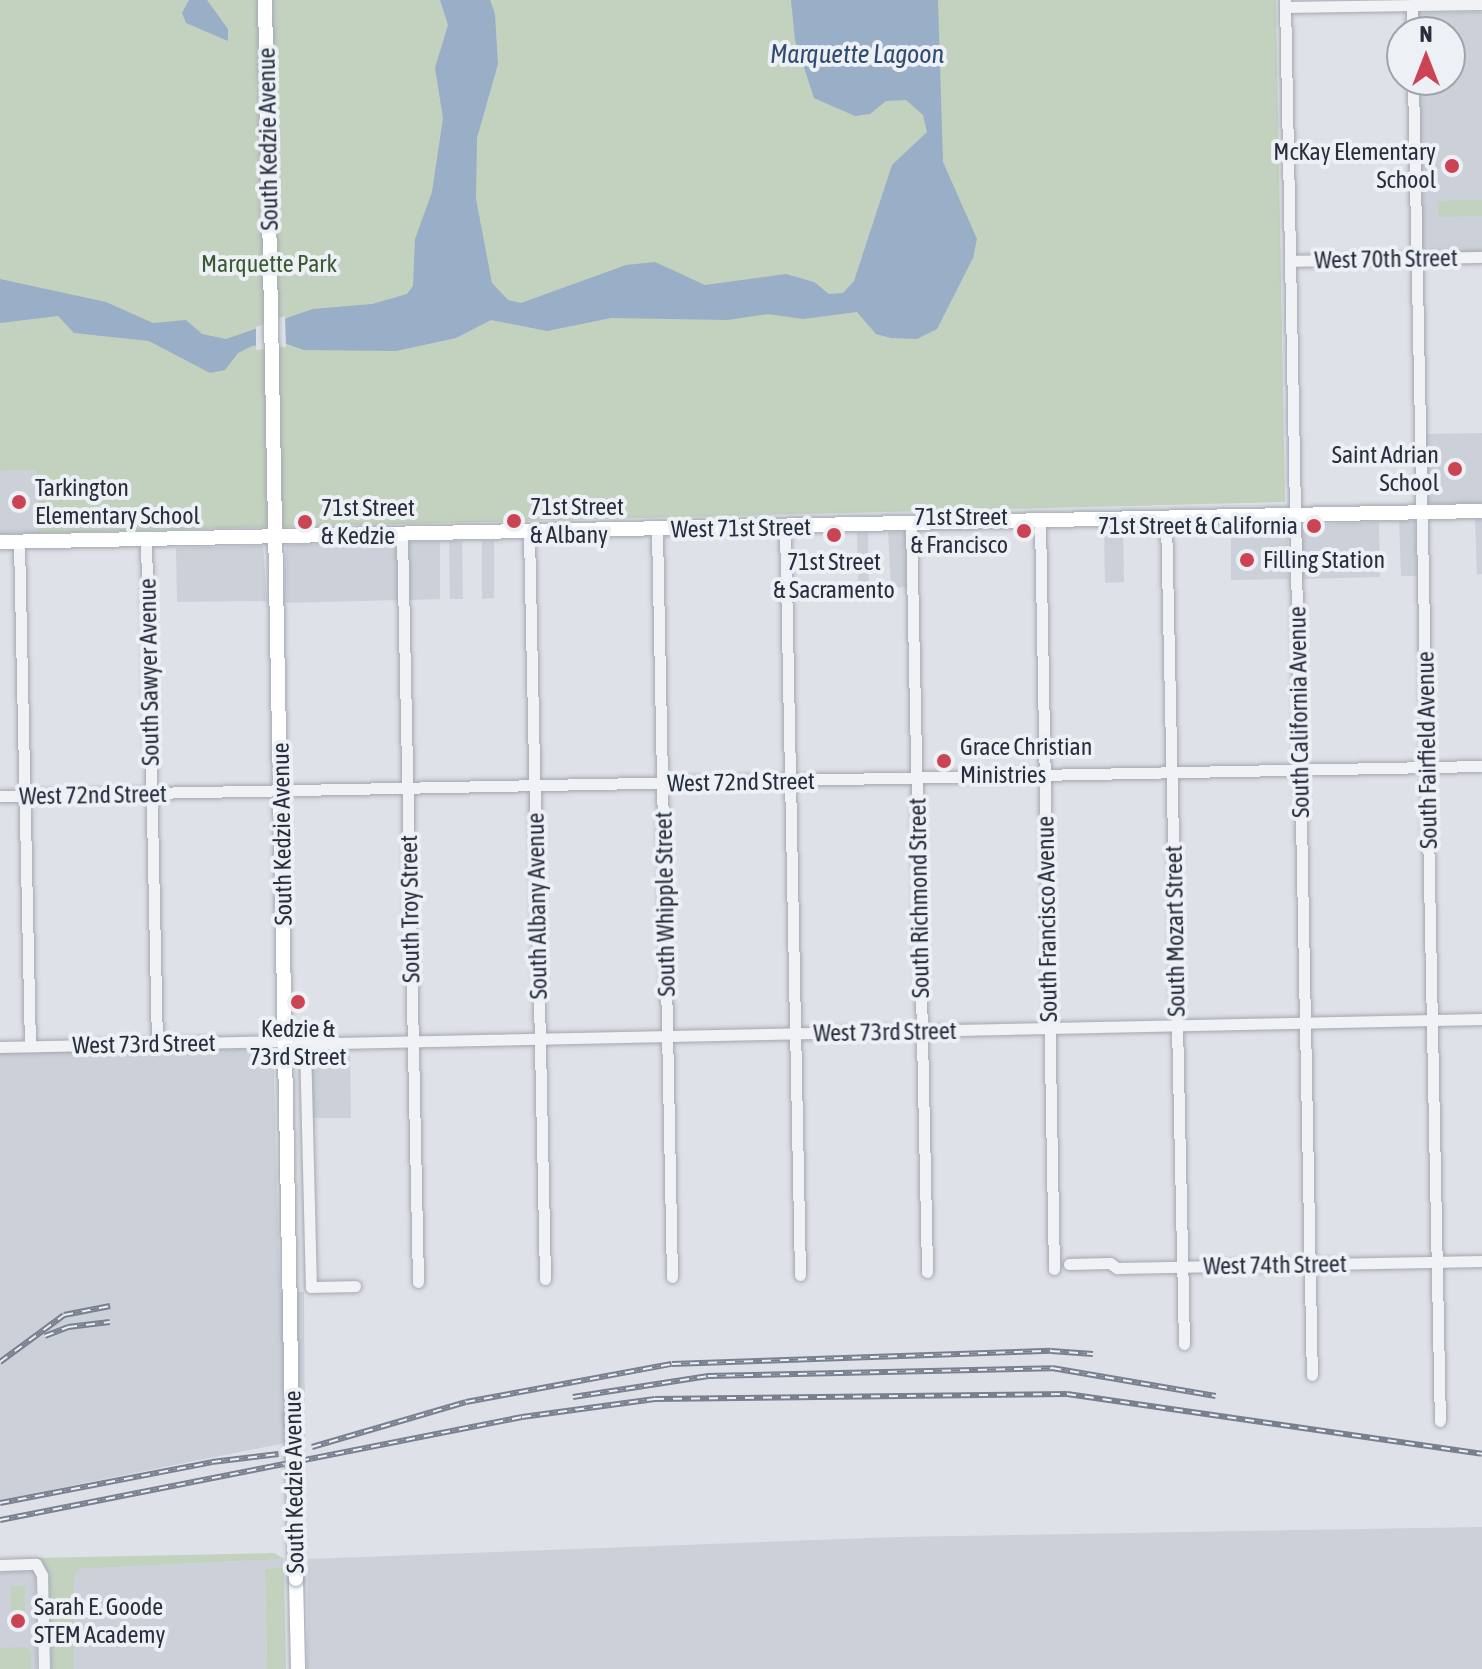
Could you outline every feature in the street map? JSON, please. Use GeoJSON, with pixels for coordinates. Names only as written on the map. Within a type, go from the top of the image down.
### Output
{"type":"FeatureCollection","features":[{"type":"Feature","properties":{"kind":"main road","name":"South Kedzie Avenue"},"geometry":{"type":"LineString","coordinates":[[265,0],[298,1669]]}},
{"type":"Feature","properties":{"kind":"main road","name":"West 71st Street"},"geometry":{"type":"LineString","coordinates":[[0,542],[1482,511]]}},
{"type":"Feature","properties":{"kind":"street"},"geometry":{"type":"LineString","coordinates":[[1285,4],[1482,4]]}},
{"type":"Feature","properties":{"kind":"street","name":"South California Avenue"},"geometry":{"type":"LineString","coordinates":[[1285,4],[1312,1375]]}},
{"type":"Feature","properties":{"kind":"street"},"geometry":{"type":"LineString","coordinates":[[1412,5],[1412,16]]}},
{"type":"Feature","properties":{"kind":"street","name":"South Fairfield Avenue"},"geometry":{"type":"LineString","coordinates":[[1413,96],[1440,1421]]}},
{"type":"Feature","properties":{"kind":"street","name":"West 70th Street"},"geometry":{"type":"LineString","coordinates":[[1290,261],[1482,257]]}},
{"type":"Feature","properties":{"kind":"street","name":"South Mozart Street"},"geometry":{"type":"LineString","coordinates":[[1166,519],[1184,1344]]}},
{"type":"Feature","properties":{"kind":"street","name":"South Francisco Avenue"},"geometry":{"type":"LineString","coordinates":[[1040,521],[1054,1269]]}},
{"type":"Feature","properties":{"kind":"street","name":"South Richmond Street"},"geometry":{"type":"LineString","coordinates":[[911,524],[927,1272]]}},
{"type":"Feature","properties":{"kind":"street"},"geometry":{"type":"LineString","coordinates":[[785,527],[800,1275]]}},
{"type":"Feature","properties":{"kind":"street","name":"South Whipple Street"},"geometry":{"type":"LineString","coordinates":[[657,530],[672,1277]]}},
{"type":"Feature","properties":{"kind":"street","name":"South Albany Avenue"},"geometry":{"type":"LineString","coordinates":[[529,533],[545,1279]]}},
{"type":"Feature","properties":{"kind":"street","name":"South Troy Street"},"geometry":{"type":"LineString","coordinates":[[402,535],[418,1282]]}},
{"type":"Feature","properties":{"kind":"street","name":"South Sawyer Avenue"},"geometry":{"type":"LineString","coordinates":[[146,539],[157,1044]]}},
{"type":"Feature","properties":{"kind":"street"},"geometry":{"type":"LineString","coordinates":[[19,542],[30,1046]]}},
{"type":"Feature","properties":{"kind":"street","name":"West 72nd Street"},"geometry":{"type":"LineString","coordinates":[[0,796],[1482,766]]}},
{"type":"Feature","properties":{"kind":"street","name":"West 73rd Street"},"geometry":{"type":"LineString","coordinates":[[0,1047],[413,1042],[1482,1019]]}},
{"type":"Feature","properties":{"kind":"street"},"geometry":{"type":"LineString","coordinates":[[305,1044],[311,1287],[355,1286]]}},
{"type":"Feature","properties":{"kind":"street","name":"West 74th Street"},"geometry":{"type":"LineString","coordinates":[[1069,1264],[1182,1267],[1482,1261]]}},
{"type":"Feature","properties":{"kind":"street"},"geometry":{"type":"LineString","coordinates":[[0,1565],[36,1564],[42,1575],[44,1669]]}},
{"type":"Feature","properties":{"kind":"shaded area","name":"McKay Elementary School"},"geometry":{"type":"Polygon","coordinates":[[[1482,12],[1482,252],[1423,253],[1419,96],[1466,96],[1466,16],[1418,16],[1418,13],[1482,12]]]}},
{"type":"Feature","properties":{"kind":"shaded area","name":"Saint Adrian School"},"geometry":{"type":"Polygon","coordinates":[[[1482,433],[1482,503],[1428,504],[1426,434],[1482,433]]]}},
{"type":"Feature","properties":{"kind":"shaded area","name":"Tarkington Elementary School"},"geometry":{"type":"Polygon","coordinates":[[[37,470],[38,533],[0,534],[0,471],[37,470]]]}},
{"type":"Feature","properties":{"kind":"shaded area"},"geometry":{"type":"Polygon","coordinates":[[[1475,519],[1482,519],[1482,574],[1477,575],[1475,519]]]}},
{"type":"Feature","properties":{"kind":"shaded area"},"geometry":{"type":"Polygon","coordinates":[[[1399,521],[1415,521],[1417,576],[1401,576],[1399,521]]]}},
{"type":"Feature","properties":{"kind":"shaded area"},"geometry":{"type":"Polygon","coordinates":[[[1379,522],[1380,577],[1301,579],[1300,525],[1379,522]]]}},
{"type":"Feature","properties":{"kind":"shaded area"},"geometry":{"type":"Polygon","coordinates":[[[1231,525],[1287,525],[1289,579],[1231,580],[1231,525]]]}},
{"type":"Feature","properties":{"kind":"shaded area"},"geometry":{"type":"Polygon","coordinates":[[[1104,527],[1123,527],[1124,582],[1105,583],[1104,527]]]}},
{"type":"Feature","properties":{"kind":"shaded area"},"geometry":{"type":"Polygon","coordinates":[[[868,532],[869,588],[858,588],[857,533],[868,532]]]}},
{"type":"Feature","properties":{"kind":"shaded area"},"geometry":{"type":"Polygon","coordinates":[[[888,532],[905,532],[907,587],[891,588],[888,532]]]}},
{"type":"Feature","properties":{"kind":"shaded area"},"geometry":{"type":"Polygon","coordinates":[[[449,541],[462,541],[463,599],[450,599],[449,541]]]}},
{"type":"Feature","properties":{"kind":"shaded area"},"geometry":{"type":"Polygon","coordinates":[[[482,541],[494,541],[494,598],[482,599],[482,541]]]}},
{"type":"Feature","properties":{"kind":"shaded area"},"geometry":{"type":"Polygon","coordinates":[[[408,542],[440,542],[440,599],[409,600],[408,542]]]}},
{"type":"Feature","properties":{"kind":"shaded area"},"geometry":{"type":"Polygon","coordinates":[[[397,543],[398,600],[284,603],[286,545],[397,543]]]}},
{"type":"Feature","properties":{"kind":"shaded area"},"geometry":{"type":"Polygon","coordinates":[[[263,546],[267,601],[177,602],[176,548],[263,546]]]}},
{"type":"Feature","properties":{"kind":"shaded area"},"geometry":{"type":"Polygon","coordinates":[[[273,1044],[280,1292],[304,1292],[305,1439],[0,1500],[0,1051],[273,1044]]]}},
{"type":"Feature","properties":{"kind":"shaded area"},"geometry":{"type":"Polygon","coordinates":[[[310,1050],[350,1050],[351,1118],[311,1118],[310,1050]]]}},
{"type":"Feature","properties":{"kind":"shaded area"},"geometry":{"type":"Polygon","coordinates":[[[1482,1527],[1482,1669],[307,1669],[308,1559],[896,1537],[1482,1527]]]}},
{"type":"Feature","properties":{"kind":"shaded area"},"geometry":{"type":"Polygon","coordinates":[[[284,1559],[284,1566],[265,1569],[267,1669],[74,1669],[74,1578],[79,1569],[284,1559]]]}},
{"type":"Feature","properties":{"kind":"shaded area","name":"Sarah E. Goode STEM Academy"},"geometry":{"type":"Polygon","coordinates":[[[35,1571],[37,1669],[0,1669],[0,1572],[35,1571]]]}},
{"type":"Feature","properties":{"kind":"green space","name":"Marquette Park"},"geometry":{"type":"Polygon","coordinates":[[[0,0],[1276,0],[1285,502],[38,533],[37,470],[0,471],[0,0]]]}},
{"type":"Feature","properties":{"kind":"green space"},"geometry":{"type":"Polygon","coordinates":[[[1482,200],[1482,216],[1438,217],[1438,201],[1482,200]]]}},
{"type":"Feature","properties":{"kind":"green space"},"geometry":{"type":"Polygon","coordinates":[[[274,1553],[284,1559],[79,1569],[74,1578],[74,1669],[51,1669],[49,1575],[34,1558],[274,1553]]]}},
{"type":"Feature","properties":{"kind":"green space"},"geometry":{"type":"Polygon","coordinates":[[[284,1566],[286,1669],[267,1669],[265,1569],[284,1566]]]}},
{"type":"Feature","properties":{"kind":"green space"},"geometry":{"type":"Polygon","coordinates":[[[11,1586],[25,1586],[25,1616],[11,1616],[11,1586]]]}},
{"type":"Feature","properties":{"kind":"green space"},"geometry":{"type":"Polygon","coordinates":[[[25,1647],[31,1652],[31,1669],[0,1669],[0,1648],[25,1647]]]}},
{"type":"Feature","properties":{"kind":"water"},"geometry":{"type":"Polygon","coordinates":[[[189,0],[207,0],[228,29],[228,41],[186,23],[182,13],[189,0]]]}},
{"type":"Feature","properties":{"kind":"water","name":"Marquette Lagoon"},"geometry":{"type":"Polygon","coordinates":[[[440,0],[490,0],[495,14],[498,64],[477,138],[476,199],[492,283],[508,300],[521,303],[626,265],[655,262],[705,285],[786,274],[814,282],[829,294],[843,293],[854,281],[892,165],[927,132],[923,115],[906,100],[886,101],[870,114],[855,116],[814,98],[795,40],[791,0],[938,0],[943,162],[977,239],[973,258],[937,329],[917,339],[891,338],[876,334],[857,312],[803,319],[768,314],[728,320],[611,318],[547,331],[491,320],[456,338],[396,351],[304,350],[281,342],[252,346],[238,353],[225,370],[210,373],[149,341],[74,333],[58,316],[0,323],[0,279],[106,302],[153,323],[186,320],[202,334],[226,339],[313,309],[372,304],[407,294],[413,286],[415,239],[432,192],[443,118],[435,68],[448,25],[440,0]]]}},
{"type":"Feature","properties":{"kind":"pier"},"geometry":{"type":"Polygon","coordinates":[[[285,316],[286,347],[256,350],[256,327],[285,316]]]}},
{"type":"Feature","properties":{"kind":"railway"},"geometry":{"type":"LineString","coordinates":[[0,1362],[64,1315],[110,1306]]}},
{"type":"Feature","properties":{"kind":"railway"},"geometry":{"type":"LineString","coordinates":[[45,1336],[68,1327],[110,1322]]}},
{"type":"Feature","properties":{"kind":"railway"},"geometry":{"type":"LineString","coordinates":[[312,1447],[466,1402],[672,1364],[1051,1351],[1093,1354]]}},
{"type":"Feature","properties":{"kind":"railway"},"geometry":{"type":"LineString","coordinates":[[573,1397],[708,1376],[1052,1368],[1216,1396]]}},
{"type":"Feature","properties":{"kind":"railway"},"geometry":{"type":"LineString","coordinates":[[0,1520],[522,1417],[655,1399],[1067,1394],[1482,1454]]}},
{"type":"Feature","properties":{"kind":"railway"},"geometry":{"type":"LineString","coordinates":[[0,1503],[212,1462],[279,1454]]}},
{"type":"Feature","properties":{"kind":"place","name":"McKay Elementary School"},"geometry":{"type":"Point","coordinates":[1452,166]}},
{"type":"Feature","properties":{"kind":"place","name":"Saint Adrian School"},"geometry":{"type":"Point","coordinates":[1455,469]}},
{"type":"Feature","properties":{"kind":"place","name":"Tarkington Elementary School"},"geometry":{"type":"Point","coordinates":[19,502]}},
{"type":"Feature","properties":{"kind":"place","name":"71st Street & Albany"},"geometry":{"type":"Point","coordinates":[514,521]}},
{"type":"Feature","properties":{"kind":"place","name":"71st Street & Kedzie"},"geometry":{"type":"Point","coordinates":[305,522]}},
{"type":"Feature","properties":{"kind":"place","name":"71st Street & California"},"geometry":{"type":"Point","coordinates":[1314,526]}},
{"type":"Feature","properties":{"kind":"place","name":"71st Street & Francisco"},"geometry":{"type":"Point","coordinates":[1024,531]}},
{"type":"Feature","properties":{"kind":"place","name":"71st Street & Sacramento"},"geometry":{"type":"Point","coordinates":[834,535]}},
{"type":"Feature","properties":{"kind":"place","name":"Filling Station"},"geometry":{"type":"Point","coordinates":[1247,560]}},
{"type":"Feature","properties":{"kind":"place","name":"Grace Christian Ministries"},"geometry":{"type":"Point","coordinates":[944,761]}},
{"type":"Feature","properties":{"kind":"place","name":"Kedzie & 73rd Street"},"geometry":{"type":"Point","coordinates":[298,1002]}},
{"type":"Feature","properties":{"kind":"place","name":"Sarah E. Goode STEM Academy"},"geometry":{"type":"Point","coordinates":[18,1621]}}]}
